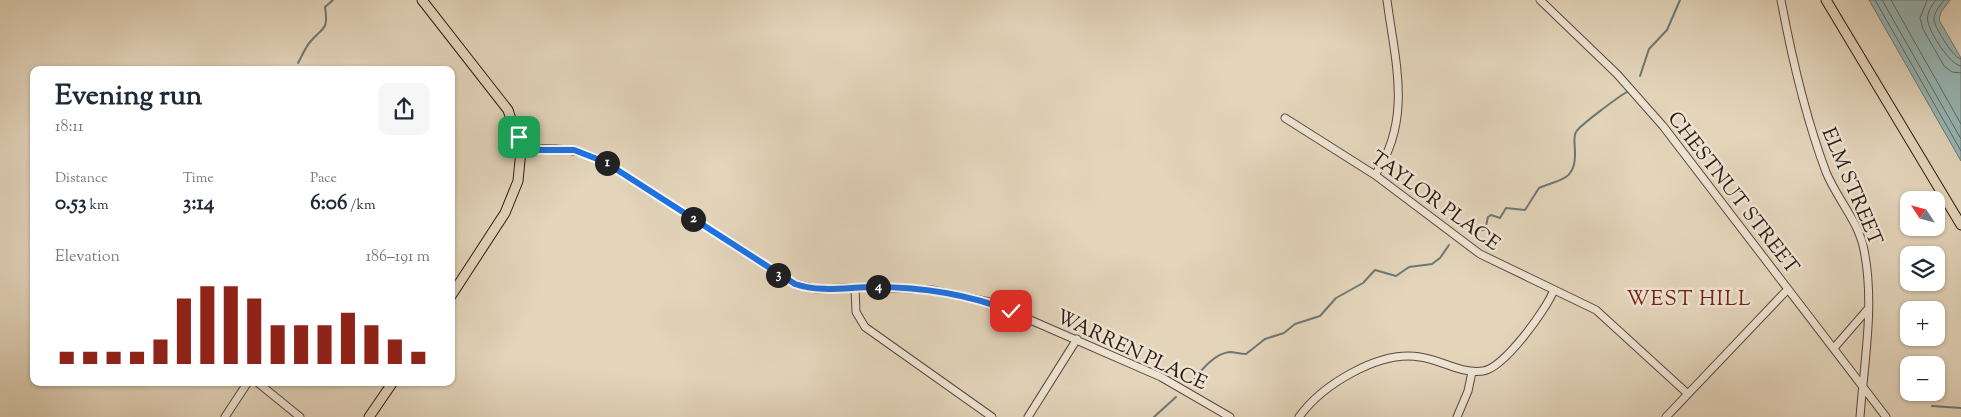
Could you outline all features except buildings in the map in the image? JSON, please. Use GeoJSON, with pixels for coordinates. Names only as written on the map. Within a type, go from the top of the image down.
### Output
{"type":"FeatureCollection","features":[{"type":"Feature","properties":{"kind":"main road"},"geometry":{"type":"LineString","coordinates":[[422,0],[508,110],[521,150],[518,181],[505,213],[455,290]]}},
{"type":"Feature","properties":{"kind":"main road"},"geometry":{"type":"LineString","coordinates":[[1826,0],[1961,225]]}},
{"type":"Feature","properties":{"kind":"main road"},"geometry":{"type":"LineString","coordinates":[[369,417],[390,386]]}},
{"type":"Feature","properties":{"kind":"street"},"geometry":{"type":"LineString","coordinates":[[1375,174],[1392,142],[1400,106],[1387,0]]}},
{"type":"Feature","properties":{"kind":"street","name":"CHESTNUT STREET"},"geometry":{"type":"LineString","coordinates":[[1540,0],[1642,100],[1886,417]]}},
{"type":"Feature","properties":{"kind":"street","name":"ELM STREET"},"geometry":{"type":"LineString","coordinates":[[1781,0],[1796,76],[1813,135],[1832,184],[1861,237],[1867,271],[1868,310],[1860,417]]}},
{"type":"Feature","properties":{"kind":"street","name":"TAYLOR PLACE"},"geometry":{"type":"LineString","coordinates":[[1285,118],[1375,174],[1480,254],[1590,306],[1607,318],[1688,394]]}},
{"type":"Feature","properties":{"kind":"street","name":"WARREN PLACE"},"geometry":{"type":"LineString","coordinates":[[521,150],[558,148],[590,154],[614,167],[788,282],[811,288],[907,288],[964,296],[1011,311],[1161,377],[1230,417]]}},
{"type":"Feature","properties":{"kind":"street"},"geometry":{"type":"LineString","coordinates":[[855,288],[856,312],[865,327],[992,417]]}},
{"type":"Feature","properties":{"kind":"street"},"geometry":{"type":"LineString","coordinates":[[1666,417],[1788,289]]}},
{"type":"Feature","properties":{"kind":"street"},"geometry":{"type":"LineString","coordinates":[[1299,417],[1313,399],[1330,386],[1385,359],[1403,356],[1419,357],[1472,372],[1492,368],[1507,356],[1554,290]]}},
{"type":"Feature","properties":{"kind":"street"},"geometry":{"type":"LineString","coordinates":[[1834,348],[1868,310]]}},
{"type":"Feature","properties":{"kind":"street"},"geometry":{"type":"LineString","coordinates":[[1028,417],[1077,339]]}},
{"type":"Feature","properties":{"kind":"street"},"geometry":{"type":"LineString","coordinates":[[1456,417],[1468,391],[1472,372]]}},
{"type":"Feature","properties":{"kind":"street"},"geometry":{"type":"LineString","coordinates":[[225,417],[245,386]]}},
{"type":"Feature","properties":{"kind":"street"},"geometry":{"type":"LineString","coordinates":[[262,386],[300,417]]}},
{"type":"Feature","properties":{"kind":"water"},"geometry":{"type":"Polygon","coordinates":[[[1869,0],[1950,0],[1941,12],[1939,20],[1961,58],[1961,161],[1869,0]]]}},
{"type":"Feature","properties":{"kind":"waterway"},"geometry":{"type":"LineString","coordinates":[[298,63],[308,44],[324,28],[326,21],[325,7],[333,0]]}},
{"type":"Feature","properties":{"kind":"waterway"},"geometry":{"type":"LineString","coordinates":[[1640,76],[1649,49],[1667,30],[1680,0]]}},
{"type":"Feature","properties":{"kind":"waterway"},"geometry":{"type":"LineString","coordinates":[[1471,230],[1485,230],[1488,217],[1491,215],[1500,218],[1506,208],[1525,210],[1539,188],[1565,178],[1570,174],[1575,162],[1574,139],[1576,132],[1591,118],[1627,92]]}},
{"type":"Feature","properties":{"kind":"waterway"},"geometry":{"type":"LineString","coordinates":[[1191,383],[1218,356],[1230,352],[1246,354],[1265,339],[1284,333],[1295,324],[1320,316],[1336,298],[1363,283],[1375,270],[1396,276],[1409,267],[1432,264],[1440,258],[1449,245]]}},
{"type":"Feature","properties":{"kind":"waterway"},"geometry":{"type":"LineString","coordinates":[[1154,417],[1176,397]]}},
{"type":"Feature","properties":{"kind":"waterway"},"geometry":{"type":"LineString","coordinates":[[1932,406],[1961,408]]}},
{"type":"Feature","properties":{"kind":"district","name":"WEST HILL"},"geometry":{"type":"Point","coordinates":[1689,298]}},
{"type":"Feature","properties":{"kind":"route"},"geometry":{"type":"LineString","coordinates":[[519,137],[521,150],[558,148],[590,154],[614,167],[783,279],[802,287],[817,289],[872,287],[932,290],[989,302],[1011,311]]}}]}
